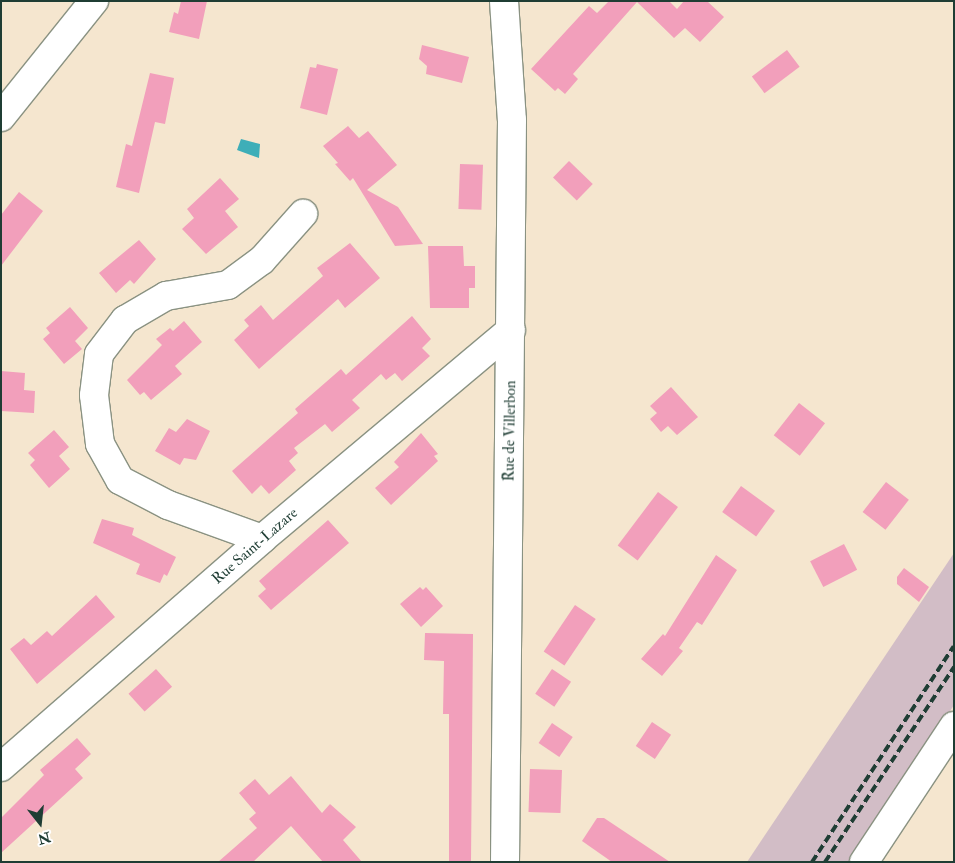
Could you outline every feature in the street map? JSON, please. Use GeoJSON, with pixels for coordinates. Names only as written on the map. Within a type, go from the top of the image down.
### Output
{"type":"FeatureCollection","features":[{"type":"Feature","properties":{"kind":"street"},"geometry":{"type":"LineString","coordinates":[[1,117],[94,1]]}},
{"type":"Feature","properties":{"kind":"street","name":"Rue de Villerbon"},"geometry":{"type":"LineString","coordinates":[[504,1],[512,120],[505,862]]}},
{"type":"Feature","properties":{"kind":"street"},"geometry":{"type":"LineString","coordinates":[[262,539],[168,505],[120,480],[100,444],[94,395],[99,354],[125,320],[166,296],[228,285],[262,260],[303,214]]}},
{"type":"Feature","properties":{"kind":"street","name":"Rue Saint-Lazare"},"geometry":{"type":"LineString","coordinates":[[1,767],[262,539],[511,330]]}},
{"type":"Feature","properties":{"kind":"street"},"geometry":{"type":"LineString","coordinates":[[864,862],[954,726]]}},
{"type":"Feature","properties":{"kind":"shaded area"},"geometry":{"type":"Polygon","coordinates":[[[954,553],[954,705],[852,862],[747,862],[954,553]]]}},
{"type":"Feature","properties":{"kind":"water"},"geometry":{"type":"Polygon","coordinates":[[[241,139],[260,144],[259,158],[237,150],[241,139]]]}},
{"type":"Feature","properties":{"kind":"building"},"geometry":{"type":"Polygon","coordinates":[[[181,1],[207,1],[199,39],[169,32],[174,12],[178,14],[181,1]]]}},
{"type":"Feature","properties":{"kind":"building"},"geometry":{"type":"Polygon","coordinates":[[[609,1],[669,1],[677,9],[684,1],[707,1],[724,17],[700,42],[685,28],[674,38],[637,2],[573,74],[578,79],[565,94],[558,88],[555,91],[531,69],[589,6],[597,13],[609,1]]]}},
{"type":"Feature","properties":{"kind":"building"},"geometry":{"type":"Polygon","coordinates":[[[422,45],[469,57],[462,83],[426,74],[427,66],[419,59],[422,45]]]}},
{"type":"Feature","properties":{"kind":"building"},"geometry":{"type":"Polygon","coordinates":[[[787,50],[800,67],[764,93],[752,76],[787,50]]]}},
{"type":"Feature","properties":{"kind":"building"},"geometry":{"type":"Polygon","coordinates":[[[317,64],[338,69],[327,115],[300,108],[310,67],[316,68],[317,64]]]}},
{"type":"Feature","properties":{"kind":"building"},"geometry":{"type":"Polygon","coordinates":[[[150,73],[174,78],[165,124],[155,122],[139,193],[116,187],[126,144],[132,146],[150,73]]]}},
{"type":"Feature","properties":{"kind":"building"},"geometry":{"type":"Polygon","coordinates":[[[348,126],[359,138],[368,131],[397,165],[367,190],[398,207],[423,244],[395,246],[353,178],[350,181],[323,146],[348,126]]]}},
{"type":"Feature","properties":{"kind":"building"},"geometry":{"type":"Polygon","coordinates":[[[569,161],[593,184],[577,200],[553,178],[569,161]]]}},
{"type":"Feature","properties":{"kind":"building"},"geometry":{"type":"Polygon","coordinates":[[[460,164],[483,165],[481,210],[458,209],[460,164]]]}},
{"type":"Feature","properties":{"kind":"building"},"geometry":{"type":"Polygon","coordinates":[[[220,178],[239,199],[225,211],[238,227],[206,254],[182,229],[194,218],[187,209],[220,178]]]}},
{"type":"Feature","properties":{"kind":"building"},"geometry":{"type":"Polygon","coordinates":[[[19,192],[43,211],[1,266],[1,215],[19,192]]]}},
{"type":"Feature","properties":{"kind":"building"},"geometry":{"type":"Polygon","coordinates":[[[139,240],[156,259],[134,284],[130,280],[116,293],[99,273],[139,240]]]}},
{"type":"Feature","properties":{"kind":"building"},"geometry":{"type":"Polygon","coordinates":[[[350,243],[380,278],[345,308],[338,299],[259,369],[234,340],[249,326],[244,320],[261,305],[273,320],[323,276],[317,268],[350,243]]]}},
{"type":"Feature","properties":{"kind":"building"},"geometry":{"type":"Polygon","coordinates":[[[428,246],[463,246],[464,266],[475,266],[475,288],[469,288],[469,308],[430,308],[428,246]]]}},
{"type":"Feature","properties":{"kind":"building"},"geometry":{"type":"Polygon","coordinates":[[[70,307],[88,328],[75,341],[82,349],[64,364],[43,339],[50,333],[46,328],[70,307]]]}},
{"type":"Feature","properties":{"kind":"building"},"geometry":{"type":"Polygon","coordinates":[[[412,316],[431,339],[422,348],[430,356],[402,381],[395,373],[386,380],[381,374],[352,400],[360,408],[332,432],[325,424],[294,448],[298,453],[289,461],[296,470],[269,494],[261,485],[252,494],[232,471],[298,413],[295,409],[341,369],[346,375],[412,316]]]}},
{"type":"Feature","properties":{"kind":"building"},"geometry":{"type":"Polygon","coordinates":[[[184,321],[202,342],[175,366],[182,374],[151,400],[144,392],[140,395],[127,380],[162,345],[156,339],[170,328],[173,331],[184,321]]]}},
{"type":"Feature","properties":{"kind":"building"},"geometry":{"type":"Polygon","coordinates":[[[1,371],[25,373],[24,390],[35,391],[34,413],[1,411],[1,371]]]}},
{"type":"Feature","properties":{"kind":"building"},"geometry":{"type":"Polygon","coordinates":[[[671,387],[698,417],[677,435],[668,426],[661,432],[650,419],[657,413],[650,406],[671,387]]]}},
{"type":"Feature","properties":{"kind":"building"},"geometry":{"type":"Polygon","coordinates":[[[799,403],[825,423],[800,456],[774,435],[799,403]]]}},
{"type":"Feature","properties":{"kind":"building"},"geometry":{"type":"Polygon","coordinates":[[[187,419],[210,431],[196,460],[184,458],[180,465],[155,451],[169,428],[176,432],[187,419]]]}},
{"type":"Feature","properties":{"kind":"building"},"geometry":{"type":"Polygon","coordinates":[[[54,430],[69,447],[59,456],[70,469],[49,488],[30,465],[35,460],[28,453],[54,430]]]}},
{"type":"Feature","properties":{"kind":"building"},"geometry":{"type":"Polygon","coordinates":[[[421,433],[438,454],[434,456],[438,461],[391,505],[375,488],[399,467],[394,462],[421,433]]]}},
{"type":"Feature","properties":{"kind":"building"},"geometry":{"type":"Polygon","coordinates":[[[886,482],[909,500],[885,530],[863,512],[886,482]]]}},
{"type":"Feature","properties":{"kind":"building"},"geometry":{"type":"Polygon","coordinates":[[[741,486],[775,511],[756,537],[722,512],[741,486]]]}},
{"type":"Feature","properties":{"kind":"building"},"geometry":{"type":"Polygon","coordinates":[[[658,492],[678,507],[638,561],[618,546],[658,492]]]}},
{"type":"Feature","properties":{"kind":"building"},"geometry":{"type":"Polygon","coordinates":[[[102,519],[134,528],[132,535],[176,557],[167,576],[164,574],[160,583],[136,574],[140,564],[93,543],[102,519]]]}},
{"type":"Feature","properties":{"kind":"building"},"geometry":{"type":"Polygon","coordinates":[[[328,520],[349,543],[271,610],[258,596],[266,589],[259,581],[328,520]]]}},
{"type":"Feature","properties":{"kind":"building"},"geometry":{"type":"Polygon","coordinates":[[[844,544],[857,570],[823,587],[810,561],[844,544]]]}},
{"type":"Feature","properties":{"kind":"building"},"geometry":{"type":"Polygon","coordinates":[[[716,555],[737,570],[702,625],[697,622],[679,648],[683,651],[662,676],[641,659],[663,634],[665,636],[716,555]]]}},
{"type":"Feature","properties":{"kind":"building"},"geometry":{"type":"Polygon","coordinates":[[[904,568],[929,587],[919,602],[897,584],[897,577],[904,568]]]}},
{"type":"Feature","properties":{"kind":"building"},"geometry":{"type":"Polygon","coordinates":[[[420,587],[423,590],[426,587],[443,606],[421,627],[400,604],[420,587]]]}},
{"type":"Feature","properties":{"kind":"building"},"geometry":{"type":"Polygon","coordinates":[[[96,595],[115,617],[37,684],[10,649],[24,638],[31,645],[47,631],[52,636],[96,595]]]}},
{"type":"Feature","properties":{"kind":"building"},"geometry":{"type":"Polygon","coordinates":[[[575,605],[596,619],[564,665],[544,651],[575,605]]]}},
{"type":"Feature","properties":{"kind":"building"},"geometry":{"type":"Polygon","coordinates":[[[425,633],[473,634],[471,862],[449,862],[449,714],[443,714],[444,661],[424,660],[425,633]]]}},
{"type":"Feature","properties":{"kind":"building"},"geometry":{"type":"Polygon","coordinates":[[[156,669],[172,687],[145,712],[129,694],[156,669]]]}},
{"type":"Feature","properties":{"kind":"building"},"geometry":{"type":"Polygon","coordinates":[[[552,669],[571,682],[554,707],[535,694],[552,669]]]}},
{"type":"Feature","properties":{"kind":"building"},"geometry":{"type":"Polygon","coordinates":[[[652,722],[671,735],[655,759],[636,746],[652,722]]]}},
{"type":"Feature","properties":{"kind":"building"},"geometry":{"type":"Polygon","coordinates":[[[552,723],[573,737],[559,757],[539,743],[552,723]]]}},
{"type":"Feature","properties":{"kind":"building"},"geometry":{"type":"Polygon","coordinates":[[[77,738],[91,754],[75,769],[83,778],[1,853],[1,818],[44,775],[40,770],[77,738]]]}},
{"type":"Feature","properties":{"kind":"building"},"geometry":{"type":"Polygon","coordinates":[[[530,769],[562,770],[560,813],[528,812],[530,769]]]}},
{"type":"Feature","properties":{"kind":"building"},"geometry":{"type":"Polygon","coordinates":[[[291,776],[322,813],[330,804],[356,827],[343,840],[362,862],[323,862],[291,826],[253,862],[218,862],[257,828],[249,819],[256,813],[239,793],[255,779],[269,795],[291,776]]]}},
{"type":"Feature","properties":{"kind":"building"},"geometry":{"type":"Polygon","coordinates":[[[597,818],[604,818],[670,862],[612,862],[582,841],[597,818]]]}},
{"type":"Feature","properties":{"kind":"railway"},"geometry":{"type":"LineString","coordinates":[[812,862],[954,646]]}},
{"type":"Feature","properties":{"kind":"railway"},"geometry":{"type":"LineString","coordinates":[[825,862],[954,667]]}}]}
